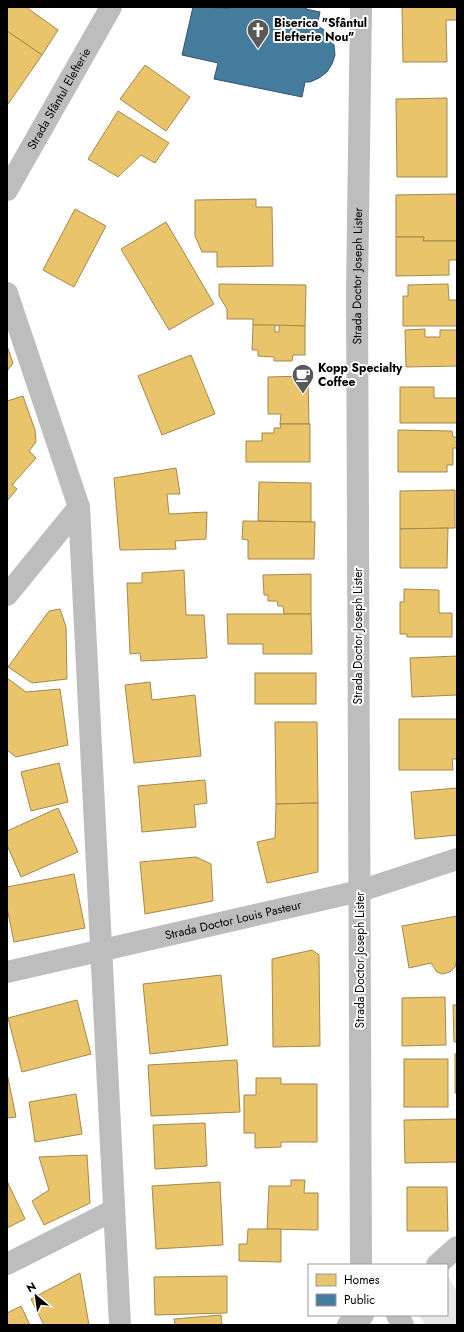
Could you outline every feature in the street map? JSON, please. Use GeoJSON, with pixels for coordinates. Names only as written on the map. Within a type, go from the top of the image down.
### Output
{"type":"FeatureCollection","features":[{"type":"Feature","properties":{"kind":"street","name":"Strada Sfântul Elefterie"},"geometry":{"type":"LineString","coordinates":[[7,190],[111,7]]}},
{"type":"Feature","properties":{"kind":"street","name":"Strada Doctor Joseph Lister"},"geometry":{"type":"LineString","coordinates":[[361,7],[357,293],[361,1264]]}},
{"type":"Feature","properties":{"kind":"street"},"geometry":{"type":"LineString","coordinates":[[7,293],[79,507],[120,1325]]}},
{"type":"Feature","properties":{"kind":"street"},"geometry":{"type":"LineString","coordinates":[[7,595],[79,507]]}},
{"type":"Feature","properties":{"kind":"street","name":"Strada Doctor Louis Pasteur"},"geometry":{"type":"LineString","coordinates":[[7,972],[360,891],[457,859]]}},
{"type":"Feature","properties":{"kind":"street"},"geometry":{"type":"LineString","coordinates":[[7,1264],[114,1210]]}},
{"type":"Feature","properties":{"kind":"street"},"geometry":{"type":"LineString","coordinates":[[438,1264],[457,1247]]}},
{"type":"Feature","properties":{"kind":"street"},"geometry":{"type":"LineString","coordinates":[[398,1316],[403,1325]]}},
{"type":"Feature","properties":{"kind":"shaded area"},"geometry":{"type":"Polygon","coordinates":[[[448,1278],[457,1291],[457,1325],[425,1325],[420,1316],[448,1316],[448,1278]]]}},
{"type":"Feature","properties":{"kind":"building: Homes"},"geometry":{"type":"Polygon","coordinates":[[[7,7],[26,7],[58,30],[42,55],[7,31],[7,7]]]}},
{"type":"Feature","properties":{"kind":"building: Homes"},"geometry":{"type":"Polygon","coordinates":[[[402,7],[457,7],[457,20],[446,20],[447,62],[403,62],[402,7]]]}},
{"type":"Feature","properties":{"kind":"building: Homes"},"geometry":{"type":"Polygon","coordinates":[[[7,31],[42,55],[8,104],[7,103],[7,31]]]}},
{"type":"Feature","properties":{"kind":"building: Homes"},"geometry":{"type":"Polygon","coordinates":[[[145,65],[190,97],[166,131],[120,99],[145,65]]]}},
{"type":"Feature","properties":{"kind":"building: Homes"},"geometry":{"type":"Polygon","coordinates":[[[447,98],[447,177],[397,177],[396,99],[447,98]]]}},
{"type":"Feature","properties":{"kind":"building: Homes"},"geometry":{"type":"Polygon","coordinates":[[[118,111],[169,143],[155,163],[141,155],[118,177],[88,159],[118,111]]]}},
{"type":"Feature","properties":{"kind":"building: Homes"},"geometry":{"type":"Polygon","coordinates":[[[457,194],[457,241],[423,241],[424,237],[396,237],[396,195],[457,194]]]}},
{"type":"Feature","properties":{"kind":"building: Homes"},"geometry":{"type":"Polygon","coordinates":[[[256,199],[256,207],[272,207],[273,266],[217,267],[217,252],[202,252],[195,236],[195,200],[256,199]]]}},
{"type":"Feature","properties":{"kind":"building: Homes"},"geometry":{"type":"Polygon","coordinates":[[[75,209],[106,226],[74,287],[43,270],[75,209]]]}},
{"type":"Feature","properties":{"kind":"building: Homes"},"geometry":{"type":"Polygon","coordinates":[[[166,222],[214,304],[169,330],[121,249],[166,222]]]}},
{"type":"Feature","properties":{"kind":"building: Homes"},"geometry":{"type":"Polygon","coordinates":[[[396,237],[424,237],[423,241],[457,241],[457,260],[449,260],[449,275],[396,276],[396,237]]]}},
{"type":"Feature","properties":{"kind":"building: Homes"},"geometry":{"type":"Polygon","coordinates":[[[219,284],[306,285],[305,326],[253,325],[253,319],[227,319],[227,309],[219,296],[219,284]]]}},
{"type":"Feature","properties":{"kind":"building: Homes"},"geometry":{"type":"Polygon","coordinates":[[[448,284],[449,300],[457,300],[457,326],[403,326],[403,296],[408,296],[408,285],[448,284]]]}},
{"type":"Feature","properties":{"kind":"building: Homes"},"geometry":{"type":"Polygon","coordinates":[[[253,325],[275,325],[275,332],[279,332],[279,325],[305,326],[305,355],[293,355],[292,361],[274,361],[274,357],[258,356],[258,350],[252,350],[253,325]]]}},
{"type":"Feature","properties":{"kind":"building: Homes"},"geometry":{"type":"Polygon","coordinates":[[[425,329],[425,337],[440,337],[440,330],[457,330],[457,366],[406,367],[405,330],[425,329]]]}},
{"type":"Feature","properties":{"kind":"building: Homes"},"geometry":{"type":"Polygon","coordinates":[[[7,346],[13,363],[7,371],[7,346]]]}},
{"type":"Feature","properties":{"kind":"building: Homes"},"geometry":{"type":"Polygon","coordinates":[[[191,355],[215,414],[162,435],[138,376],[191,355]]]}},
{"type":"Feature","properties":{"kind":"building: Homes"},"geometry":{"type":"Polygon","coordinates":[[[308,376],[309,424],[280,424],[281,414],[268,414],[268,377],[308,376]]]}},
{"type":"Feature","properties":{"kind":"building: Homes"},"geometry":{"type":"Polygon","coordinates":[[[400,387],[434,387],[434,398],[457,398],[457,423],[400,423],[400,387]]]}},
{"type":"Feature","properties":{"kind":"building: Homes"},"geometry":{"type":"Polygon","coordinates":[[[23,396],[35,430],[36,442],[29,451],[36,458],[12,485],[17,489],[7,501],[7,401],[23,396]]]}},
{"type":"Feature","properties":{"kind":"building: Homes"},"geometry":{"type":"Polygon","coordinates":[[[280,424],[310,424],[310,462],[246,462],[246,441],[262,441],[262,433],[274,433],[274,428],[281,428],[280,424]]]}},
{"type":"Feature","properties":{"kind":"building: Homes"},"geometry":{"type":"Polygon","coordinates":[[[398,430],[452,431],[453,437],[457,437],[457,448],[453,448],[453,465],[447,465],[447,472],[398,472],[398,430]]]}},
{"type":"Feature","properties":{"kind":"building: Homes"},"geometry":{"type":"Polygon","coordinates":[[[176,468],[180,494],[167,494],[169,514],[207,512],[206,539],[175,541],[176,549],[120,550],[114,478],[176,468]]]}},
{"type":"Feature","properties":{"kind":"building: Homes"},"geometry":{"type":"Polygon","coordinates":[[[259,482],[311,483],[311,522],[258,521],[259,482]]]}},
{"type":"Feature","properties":{"kind":"building: Homes"},"geometry":{"type":"Polygon","coordinates":[[[455,490],[455,528],[400,529],[400,491],[455,490]]]}},
{"type":"Feature","properties":{"kind":"building: Homes"},"geometry":{"type":"Polygon","coordinates":[[[243,521],[315,522],[314,559],[248,559],[248,540],[242,539],[243,521]]]}},
{"type":"Feature","properties":{"kind":"building: Homes"},"geometry":{"type":"Polygon","coordinates":[[[448,528],[447,568],[400,568],[400,529],[448,528]]]}},
{"type":"Feature","properties":{"kind":"building: Homes"},"geometry":{"type":"Polygon","coordinates":[[[184,570],[186,615],[204,615],[207,658],[141,661],[140,653],[130,654],[127,583],[142,583],[142,573],[184,570]]]}},
{"type":"Feature","properties":{"kind":"building: Homes"},"geometry":{"type":"Polygon","coordinates":[[[311,574],[311,614],[284,614],[283,606],[278,606],[277,601],[268,601],[268,595],[264,595],[263,575],[311,574]]]}},
{"type":"Feature","properties":{"kind":"building: Homes"},"geometry":{"type":"Polygon","coordinates":[[[404,589],[439,590],[439,613],[452,613],[452,637],[407,637],[407,634],[400,634],[400,602],[404,602],[404,589]]]}},
{"type":"Feature","properties":{"kind":"building: Homes"},"geometry":{"type":"Polygon","coordinates":[[[60,609],[66,627],[67,679],[32,683],[8,667],[49,611],[60,609]]]}},
{"type":"Feature","properties":{"kind":"building: Homes"},"geometry":{"type":"Polygon","coordinates":[[[227,614],[311,614],[312,654],[263,654],[263,644],[228,644],[227,614]]]}},
{"type":"Feature","properties":{"kind":"building: Homes"},"geometry":{"type":"Polygon","coordinates":[[[457,656],[457,695],[412,697],[410,658],[457,656]]]}},
{"type":"Feature","properties":{"kind":"building: Homes"},"geometry":{"type":"Polygon","coordinates":[[[255,673],[316,673],[316,704],[255,704],[255,673]]]}},
{"type":"Feature","properties":{"kind":"building: Homes"},"geometry":{"type":"Polygon","coordinates":[[[7,678],[26,692],[60,689],[68,745],[16,757],[7,750],[7,678]]]}},
{"type":"Feature","properties":{"kind":"building: Homes"},"geometry":{"type":"Polygon","coordinates":[[[150,682],[152,700],[195,695],[201,756],[134,763],[125,685],[150,682]]]}},
{"type":"Feature","properties":{"kind":"building: Homes"},"geometry":{"type":"Polygon","coordinates":[[[399,719],[457,719],[457,759],[452,759],[453,770],[399,770],[399,719]]]}},
{"type":"Feature","properties":{"kind":"building: Homes"},"geometry":{"type":"Polygon","coordinates":[[[275,722],[317,722],[318,803],[276,804],[275,722]]]}},
{"type":"Feature","properties":{"kind":"building: Homes"},"geometry":{"type":"Polygon","coordinates":[[[59,763],[68,802],[31,811],[21,772],[59,763]]]}},
{"type":"Feature","properties":{"kind":"building: Homes"},"geometry":{"type":"Polygon","coordinates":[[[205,780],[207,803],[194,805],[196,827],[142,832],[138,786],[205,780]]]}},
{"type":"Feature","properties":{"kind":"building: Homes"},"geometry":{"type":"Polygon","coordinates":[[[457,788],[457,835],[415,839],[411,792],[457,788]]]}},
{"type":"Feature","properties":{"kind":"building: Homes"},"geometry":{"type":"Polygon","coordinates":[[[318,803],[318,872],[267,883],[257,842],[275,838],[276,804],[318,803]]]}},
{"type":"Feature","properties":{"kind":"building: Homes"},"geometry":{"type":"Polygon","coordinates":[[[58,808],[78,852],[21,877],[7,845],[7,831],[58,808]]]}},
{"type":"Feature","properties":{"kind":"building: Homes"},"geometry":{"type":"Polygon","coordinates":[[[196,857],[211,864],[213,901],[145,914],[140,862],[196,857]]]}},
{"type":"Feature","properties":{"kind":"building: Homes"},"geometry":{"type":"Polygon","coordinates":[[[74,874],[85,928],[14,942],[7,908],[7,887],[74,874]]]}},
{"type":"Feature","properties":{"kind":"building: Homes"},"geometry":{"type":"Polygon","coordinates":[[[457,916],[457,959],[455,967],[450,972],[443,974],[437,972],[431,963],[409,968],[402,926],[457,916]]]}},
{"type":"Feature","properties":{"kind":"building: Homes"},"geometry":{"type":"Polygon","coordinates":[[[312,950],[319,955],[320,1046],[273,1047],[272,959],[312,950]]]}},
{"type":"Feature","properties":{"kind":"building: Homes"},"geometry":{"type":"Polygon","coordinates":[[[221,975],[228,1045],[150,1054],[143,984],[221,975]]]}},
{"type":"Feature","properties":{"kind":"building: Homes"},"geometry":{"type":"Polygon","coordinates":[[[445,997],[446,1045],[402,1046],[402,998],[445,997]]]}},
{"type":"Feature","properties":{"kind":"building: Homes"},"geometry":{"type":"Polygon","coordinates":[[[77,1000],[91,1054],[22,1072],[8,1018],[77,1000]]]}},
{"type":"Feature","properties":{"kind":"building: Homes"},"geometry":{"type":"Polygon","coordinates":[[[453,1005],[457,1005],[457,1042],[454,1042],[453,1005]]]}},
{"type":"Feature","properties":{"kind":"building: Homes"},"geometry":{"type":"Polygon","coordinates":[[[455,1054],[457,1054],[457,1093],[455,1093],[455,1054]]]}},
{"type":"Feature","properties":{"kind":"building: Homes"},"geometry":{"type":"Polygon","coordinates":[[[404,1059],[448,1059],[448,1107],[404,1107],[404,1059]]]}},
{"type":"Feature","properties":{"kind":"building: Homes"},"geometry":{"type":"Polygon","coordinates":[[[237,1060],[240,1112],[151,1116],[148,1065],[237,1060]]]}},
{"type":"Feature","properties":{"kind":"building: Homes"},"geometry":{"type":"Polygon","coordinates":[[[7,1073],[16,1117],[7,1118],[7,1073]]]}},
{"type":"Feature","properties":{"kind":"building: Homes"},"geometry":{"type":"Polygon","coordinates":[[[256,1078],[281,1078],[281,1084],[317,1084],[317,1142],[281,1142],[281,1147],[255,1148],[255,1133],[244,1133],[244,1095],[256,1095],[256,1078]]]}},
{"type":"Feature","properties":{"kind":"building: Homes"},"geometry":{"type":"Polygon","coordinates":[[[76,1094],[82,1134],[35,1142],[29,1102],[76,1094]]]}},
{"type":"Feature","properties":{"kind":"building: Homes"},"geometry":{"type":"Polygon","coordinates":[[[457,1119],[457,1162],[405,1163],[404,1120],[457,1119]]]}},
{"type":"Feature","properties":{"kind":"building: Homes"},"geometry":{"type":"Polygon","coordinates":[[[205,1123],[207,1166],[155,1169],[153,1125],[205,1123]]]}},
{"type":"Feature","properties":{"kind":"building: Homes"},"geometry":{"type":"Polygon","coordinates":[[[87,1155],[90,1203],[44,1225],[32,1201],[49,1190],[39,1157],[87,1155]]]}},
{"type":"Feature","properties":{"kind":"building: Homes"},"geometry":{"type":"Polygon","coordinates":[[[291,1180],[305,1180],[304,1193],[318,1193],[318,1230],[267,1229],[269,1186],[291,1186],[291,1180]]]}},
{"type":"Feature","properties":{"kind":"building: Homes"},"geometry":{"type":"Polygon","coordinates":[[[7,1181],[25,1219],[7,1228],[7,1181]]]}},
{"type":"Feature","properties":{"kind":"building: Homes"},"geometry":{"type":"Polygon","coordinates":[[[220,1182],[223,1245],[156,1249],[152,1186],[220,1182]]]}},
{"type":"Feature","properties":{"kind":"building: Homes"},"geometry":{"type":"Polygon","coordinates":[[[407,1187],[447,1187],[448,1231],[407,1231],[407,1187]]]}},
{"type":"Feature","properties":{"kind":"building: Homes"},"geometry":{"type":"Polygon","coordinates":[[[248,1229],[281,1229],[281,1262],[239,1261],[239,1244],[247,1244],[248,1229]]]}},
{"type":"Feature","properties":{"kind":"building: Homes"},"geometry":{"type":"Polygon","coordinates":[[[80,1273],[89,1325],[44,1325],[31,1299],[80,1273]]]}},
{"type":"Feature","properties":{"kind":"building: Homes"},"geometry":{"type":"Polygon","coordinates":[[[227,1276],[227,1313],[155,1315],[154,1277],[227,1276]]]}},
{"type":"Feature","properties":{"kind":"building: Homes"},"geometry":{"type":"Polygon","coordinates":[[[21,1306],[30,1325],[7,1325],[7,1313],[21,1306]]]}},
{"type":"Feature","properties":{"kind":"building: Homes"},"geometry":{"type":"Polygon","coordinates":[[[221,1315],[222,1325],[175,1325],[174,1319],[221,1315]]]}},
{"type":"Feature","properties":{"kind":"building: Public","name":"Biserica \"Sfântul Elefterie Nou\""},"geometry":{"type":"Polygon","coordinates":[[[193,7],[307,7],[306,9],[320,12],[317,26],[323,29],[334,45],[335,55],[332,64],[327,72],[319,78],[310,82],[305,82],[302,97],[214,79],[218,63],[182,55],[193,7]]]}},
{"type":"Feature","properties":{"kind":"place","name":"Biserica \"Sfântul Elefterie Nou\""},"geometry":{"type":"Point","coordinates":[258,50]}},
{"type":"Feature","properties":{"kind":"place","name":"Kopp Specialty Coffee"},"geometry":{"type":"Point","coordinates":[303,394]}}]}
